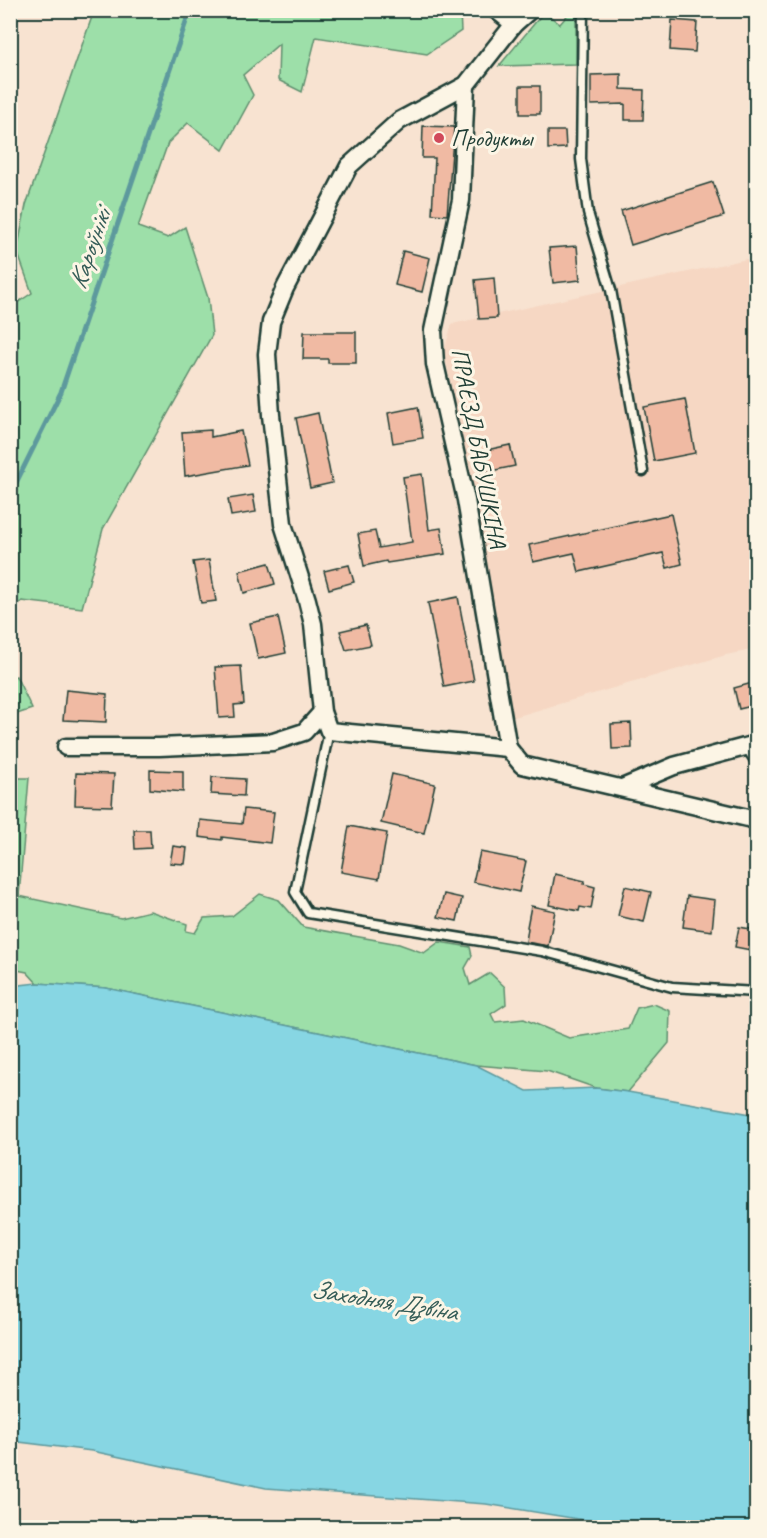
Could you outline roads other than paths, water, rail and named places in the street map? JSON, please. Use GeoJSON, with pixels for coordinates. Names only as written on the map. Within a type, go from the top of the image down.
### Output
{"type":"FeatureCollection","features":[{"type":"Feature","properties":{"kind":"street"},"geometry":{"type":"LineString","coordinates":[[496,10],[514,24]]}},
{"type":"Feature","properties":{"kind":"street"},"geometry":{"type":"LineString","coordinates":[[530,10],[514,24],[466,85],[399,122],[349,166],[285,288],[271,322],[267,354],[271,415],[284,524],[313,624],[322,712],[329,731],[508,748],[522,765],[756,820]]}},
{"type":"Feature","properties":{"kind":"street","name":"ПРАЕЗД БАБУШКІНА"},"geometry":{"type":"LineString","coordinates":[[466,85],[461,200],[433,332],[435,364],[466,500],[508,748]]}},
{"type":"Feature","properties":{"kind":"street"},"geometry":{"type":"LineString","coordinates":[[66,747],[159,747],[273,742],[304,732],[322,712]]}},
{"type":"Feature","properties":{"kind":"street"},"geometry":{"type":"LineString","coordinates":[[622,788],[674,766],[751,745]]}},
{"type":"Feature","properties":{"kind":"lane"},"geometry":{"type":"LineString","coordinates":[[583,10],[581,159],[588,213],[611,290],[643,471]]}},
{"type":"Feature","properties":{"kind":"lane"},"geometry":{"type":"LineString","coordinates":[[329,731],[295,892],[309,914],[542,951],[672,987],[756,992]]}},
{"type":"Feature","properties":{"kind":"lane"},"geometry":{"type":"LineString","coordinates":[[751,745],[756,762]]}},
{"type":"Feature","properties":{"kind":"water","name":"Заходняя Дзвіна"},"geometry":{"type":"Polygon","coordinates":[[[37,983],[106,988],[476,1065],[527,1091],[596,1088],[756,1115],[756,1527],[627,1527],[486,1504],[266,1488],[92,1451],[11,1441],[11,986],[37,983]]]}},
{"type":"Feature","properties":{"kind":"waterway","name":"Кароўнікі"},"geometry":{"type":"LineString","coordinates":[[10,495],[61,392],[190,10]]}},
{"type":"Feature","properties":{"kind":"place","name":"Продукты"},"geometry":{"type":"Point","coordinates":[439,138]}}]}
